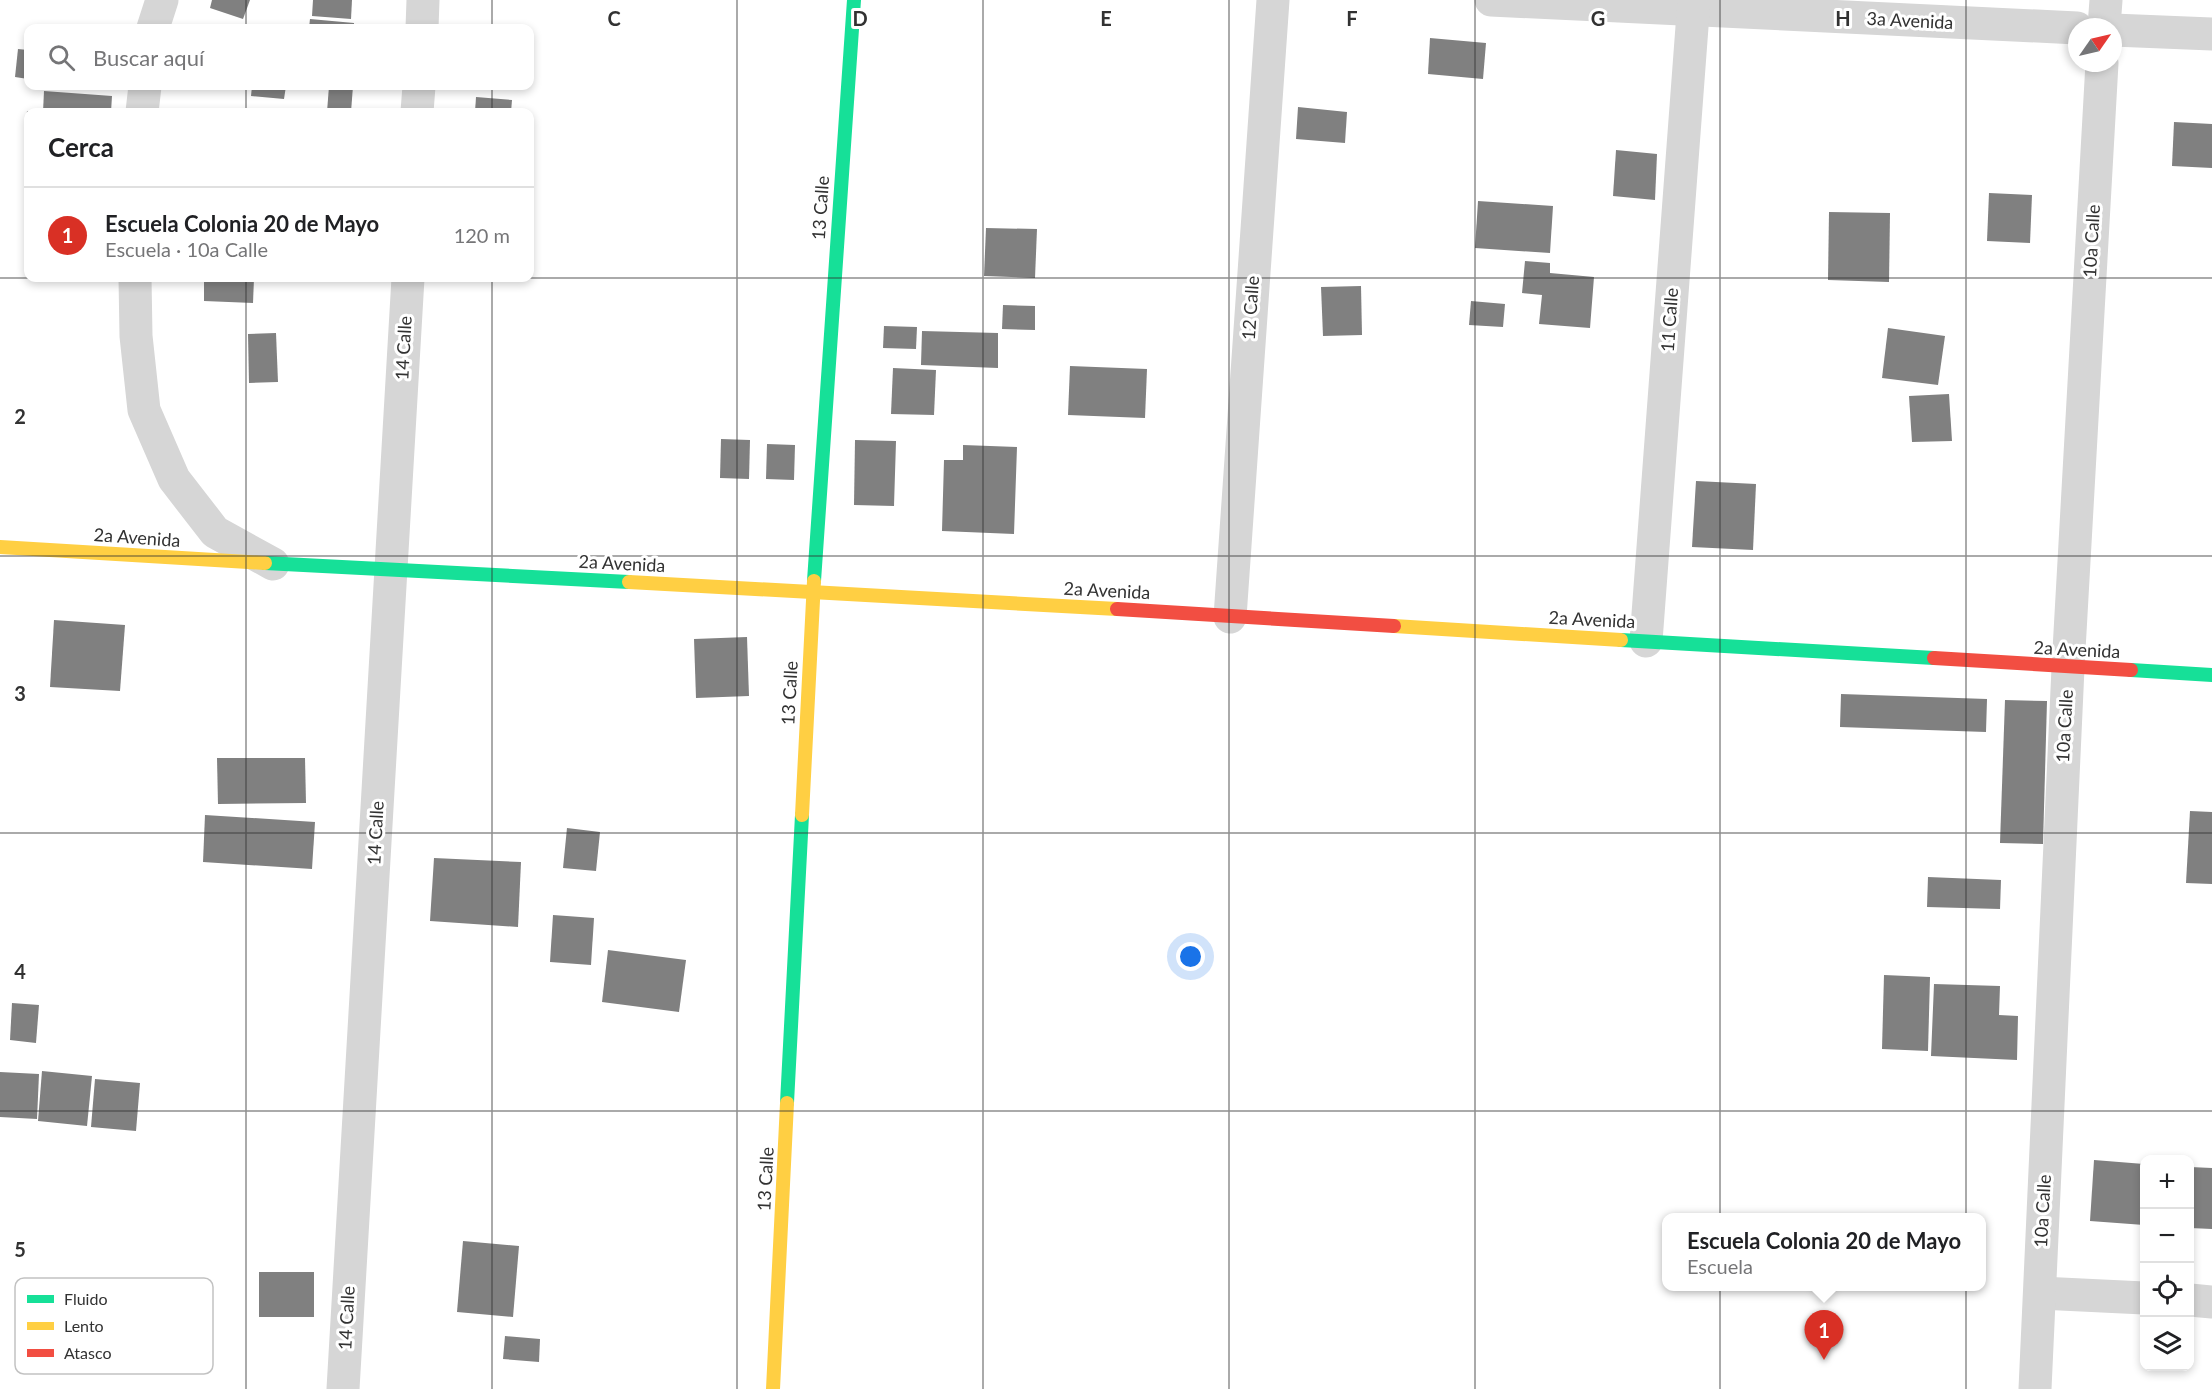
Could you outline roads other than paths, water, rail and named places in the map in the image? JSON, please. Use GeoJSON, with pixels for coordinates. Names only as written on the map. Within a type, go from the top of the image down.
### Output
{"type":"FeatureCollection","features":[{"type":"Feature","properties":{"kind":"street"},"geometry":{"type":"LineString","coordinates":[[154,24],[162,0]]}},
{"type":"Feature","properties":{"kind":"street"},"geometry":{"type":"LineString","coordinates":[[422,24],[423,0]]}},
{"type":"Feature","properties":{"kind":"street","name":"13 Calle"},"geometry":{"type":"LineString","coordinates":[[773,1389],[813,591],[854,0]]}},
{"type":"Feature","properties":{"kind":"street","name":"12 Calle"},"geometry":{"type":"LineString","coordinates":[[1230,617],[1273,0]]}},
{"type":"Feature","properties":{"kind":"street","name":"3a Avenida"},"geometry":{"type":"LineString","coordinates":[[1491,0],[1694,5],[2068,27]]}},
{"type":"Feature","properties":{"kind":"street"},"geometry":{"type":"LineString","coordinates":[[2105,18],[2106,0]]}},
{"type":"Feature","properties":{"kind":"street","name":"11 Calle"},"geometry":{"type":"LineString","coordinates":[[1646,641],[1694,5]]}},
{"type":"Feature","properties":{"kind":"street"},"geometry":{"type":"LineString","coordinates":[[2122,30],[2212,33]]}},
{"type":"Feature","properties":{"kind":"street","name":"10a Calle"},"geometry":{"type":"LineString","coordinates":[[2035,1389],[2068,668],[2101,72]]}},
{"type":"Feature","properties":{"kind":"street"},"geometry":{"type":"LineString","coordinates":[[142,108],[145,90]]}},
{"type":"Feature","properties":{"kind":"street"},"geometry":{"type":"LineString","coordinates":[[417,108],[419,90]]}},
{"type":"Feature","properties":{"kind":"street"},"geometry":{"type":"LineString","coordinates":[[135,282],[136,336],[144,410],[174,479],[215,532],[273,564]]}},
{"type":"Feature","properties":{"kind":"street","name":"14 Calle"},"geometry":{"type":"LineString","coordinates":[[343,1389],[408,282]]}},
{"type":"Feature","properties":{"kind":"street","name":"2a Avenida"},"geometry":{"type":"LineString","coordinates":[[0,547],[392,571],[813,591],[2212,675]]}},
{"type":"Feature","properties":{"kind":"street"},"geometry":{"type":"LineString","coordinates":[[2040,1293],[2140,1298]]}},
{"type":"Feature","properties":{"kind":"street"},"geometry":{"type":"LineString","coordinates":[[2194,1300],[2212,1302]]}},
{"type":"Feature","properties":{"kind":"place","name":"Escuela Colonia 20 de Mayo"},"geometry":{"type":"Point","coordinates":[1824,1360]}}]}
